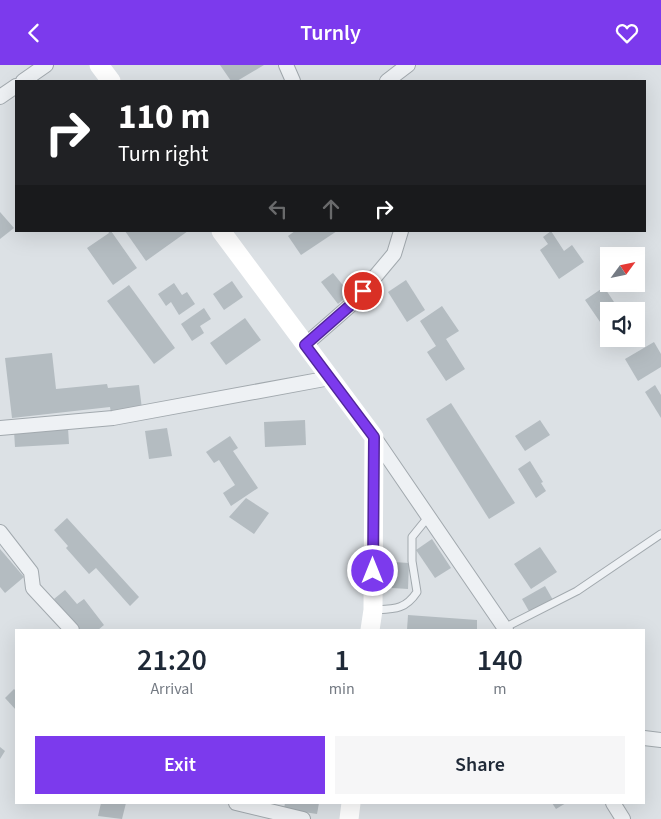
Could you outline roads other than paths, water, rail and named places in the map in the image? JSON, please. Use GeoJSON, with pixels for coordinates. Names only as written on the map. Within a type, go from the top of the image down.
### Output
{"type":"FeatureCollection","features":[{"type":"Feature","properties":{"kind":"main road"},"geometry":{"type":"LineString","coordinates":[[99,65],[110,80]]}},
{"type":"Feature","properties":{"kind":"main road"},"geometry":{"type":"LineString","coordinates":[[222,232],[374,437],[373,610],[370,629]]}},
{"type":"Feature","properties":{"kind":"main road"},"geometry":{"type":"LineString","coordinates":[[349,819],[350,804]]}},
{"type":"Feature","properties":{"kind":"street"},"geometry":{"type":"LineString","coordinates":[[24,80],[46,65]]}},
{"type":"Feature","properties":{"kind":"street"},"geometry":{"type":"LineString","coordinates":[[286,65],[293,80]]}},
{"type":"Feature","properties":{"kind":"street"},"geometry":{"type":"LineString","coordinates":[[388,80],[408,65]]}},
{"type":"Feature","properties":{"kind":"street"},"geometry":{"type":"LineString","coordinates":[[0,97],[15,87]]}},
{"type":"Feature","properties":{"kind":"street"},"geometry":{"type":"LineString","coordinates":[[305,345],[353,303],[394,254],[401,232]]}},
{"type":"Feature","properties":{"kind":"street"},"geometry":{"type":"LineString","coordinates":[[0,429],[114,418],[330,378]]}},
{"type":"Feature","properties":{"kind":"street"},"geometry":{"type":"LineString","coordinates":[[374,437],[505,629]]}},
{"type":"Feature","properties":{"kind":"street"},"geometry":{"type":"LineString","coordinates":[[0,532],[31,572],[33,588],[71,629]]}},
{"type":"Feature","properties":{"kind":"street"},"geometry":{"type":"LineString","coordinates":[[645,738],[661,740]]}},
{"type":"Feature","properties":{"kind":"street"},"geometry":{"type":"LineString","coordinates":[[240,804],[303,819]]}},
{"type":"Feature","properties":{"kind":"street"},"geometry":{"type":"LineString","coordinates":[[614,804],[623,819]]}},
{"type":"Feature","properties":{"kind":"lane"},"geometry":{"type":"LineString","coordinates":[[373,610],[395,609],[410,602],[416,592],[412,561],[412,537],[429,515]]}},
{"type":"Feature","properties":{"kind":"lane"},"geometry":{"type":"LineString","coordinates":[[505,629],[577,591],[661,534]]}}]}
